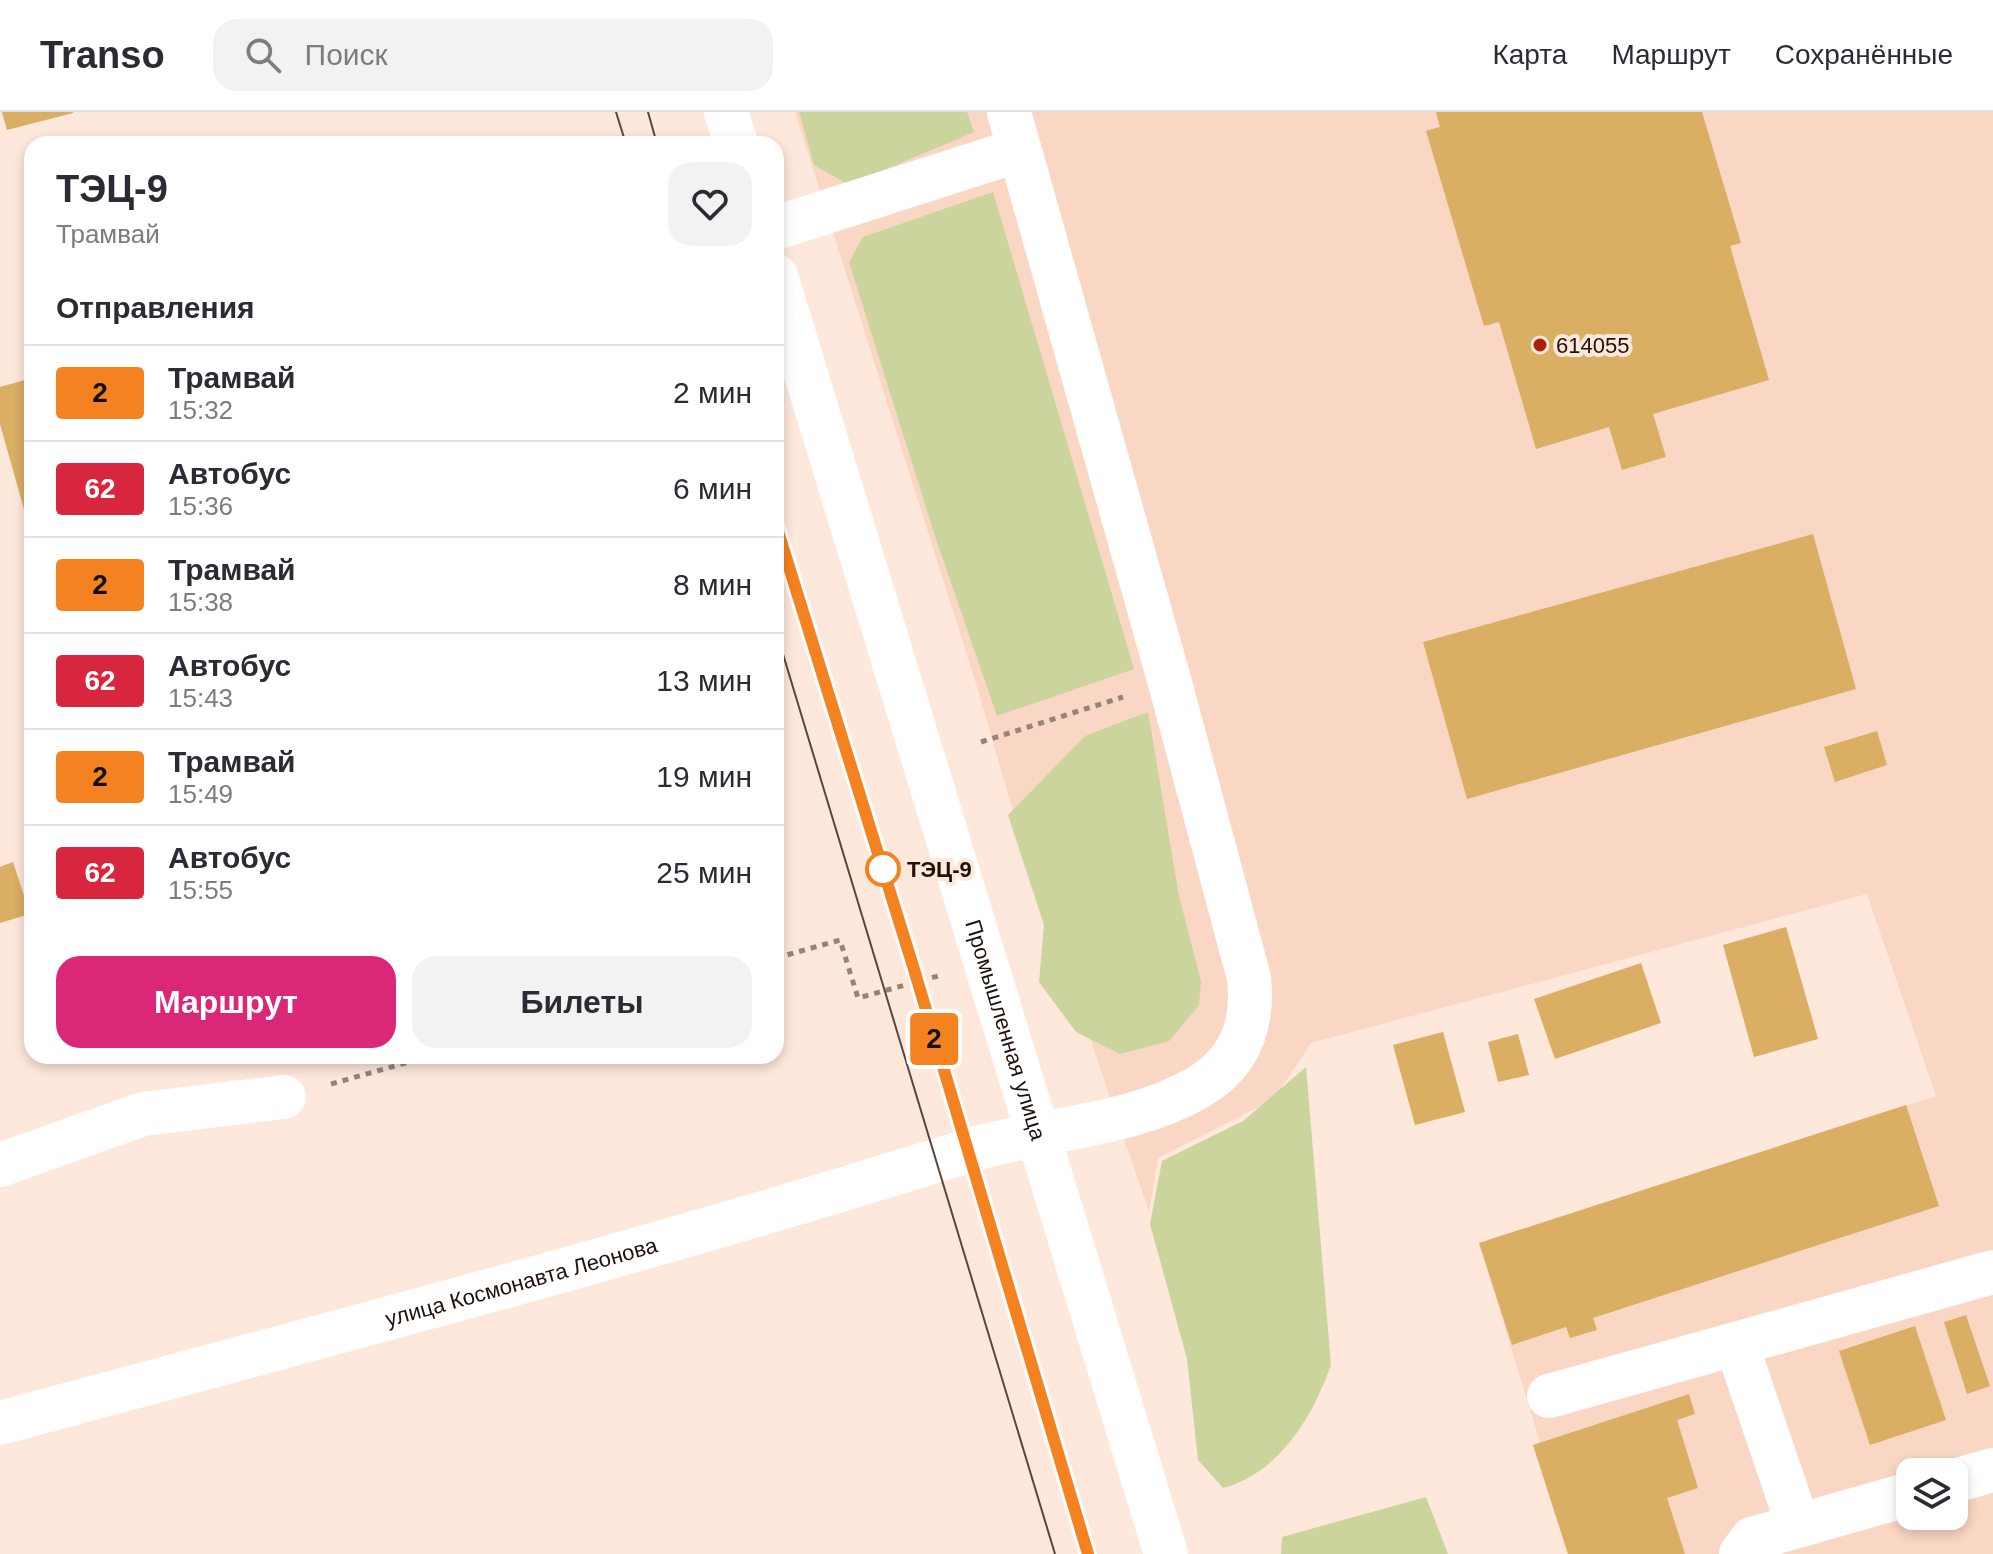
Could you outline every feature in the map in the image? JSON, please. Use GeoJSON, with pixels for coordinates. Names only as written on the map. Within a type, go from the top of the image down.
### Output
{"type":"FeatureCollection","features":[{"type":"Feature","properties":{"kind":"street"},"geometry":{"type":"LineString","coordinates":[[726,112],[734,136]]}},
{"type":"Feature","properties":{"kind":"street"},"geometry":{"type":"LineString","coordinates":[[784,225],[1014,131]]}},
{"type":"Feature","properties":{"kind":"street","name":"улица Космонавта Леонова"},"geometry":{"type":"LineString","coordinates":[[0,1423],[556,1273],[966,1151],[1041,1136],[1156,1105],[1198,1087],[1220,1071],[1238,1051],[1248,1029],[1252,1006],[1249,978],[1170,683],[1014,131]]}},
{"type":"Feature","properties":{"kind":"street","name":"Промышленная улица"},"geometry":{"type":"LineString","coordinates":[[784,302],[1041,1136],[1166,1554]]}},
{"type":"Feature","properties":{"kind":"street"},"geometry":{"type":"LineString","coordinates":[[0,1165],[143,1114],[284,1097]]}},
{"type":"Feature","properties":{"kind":"street"},"geometry":{"type":"LineString","coordinates":[[1549,1396],[1737,1346],[1993,1272]]}},
{"type":"Feature","properties":{"kind":"street"},"geometry":{"type":"LineString","coordinates":[[1737,1346],[1798,1525]]}},
{"type":"Feature","properties":{"kind":"street"},"geometry":{"type":"LineString","coordinates":[[1968,1477],[1993,1470]]}},
{"type":"Feature","properties":{"kind":"street"},"geometry":{"type":"LineString","coordinates":[[1741,1554],[1752,1539],[1896,1498]]}},
{"type":"Feature","properties":{"kind":"path"},"geometry":{"type":"LineString","coordinates":[[981,742],[1170,683]]}},
{"type":"Feature","properties":{"kind":"path"},"geometry":{"type":"LineString","coordinates":[[784,956],[840,940],[858,998],[943,974]]}},
{"type":"Feature","properties":{"kind":"path"},"geometry":{"type":"LineString","coordinates":[[284,1097],[402,1064]]}},
{"type":"Feature","properties":{"kind":"shaded area"},"geometry":{"type":"Polygon","coordinates":[[[795,112],[1993,112],[1993,1554],[1568,1554],[1533,1445],[1540,1442],[1479,1243],[1936,1096],[1867,894],[1311,1043],[1274,1099],[1158,1158],[1149,1212],[1011,805],[978,690],[795,112]]]}},
{"type":"Feature","properties":{"kind":"green space"},"geometry":{"type":"Polygon","coordinates":[[[799,112],[967,112],[974,132],[849,185],[814,165],[799,112]]]}},
{"type":"Feature","properties":{"kind":"green space"},"geometry":{"type":"Polygon","coordinates":[[[993,192],[1134,669],[997,716],[935,536],[849,262],[863,237],[993,192]]]}},
{"type":"Feature","properties":{"kind":"green space"},"geometry":{"type":"Polygon","coordinates":[[[1148,712],[1179,896],[1201,981],[1199,1005],[1169,1041],[1120,1054],[1076,1032],[1039,982],[1044,925],[1008,815],[1085,736],[1148,712]]]}},
{"type":"Feature","properties":{"kind":"green space"},"geometry":{"type":"Polygon","coordinates":[[[1306,1067],[1331,1365],[1304,1423],[1277,1456],[1243,1480],[1223,1488],[1198,1460],[1187,1359],[1150,1224],[1162,1161],[1243,1121],[1306,1067]]]}},
{"type":"Feature","properties":{"kind":"green space"},"geometry":{"type":"Polygon","coordinates":[[[1426,1497],[1448,1554],[1281,1554],[1282,1537],[1426,1497]]]}},
{"type":"Feature","properties":{"kind":"building"},"geometry":{"type":"Polygon","coordinates":[[[2,112],[73,112],[73,113],[7,130],[2,112]]]}},
{"type":"Feature","properties":{"kind":"building"},"geometry":{"type":"Polygon","coordinates":[[[1436,112],[1702,112],[1741,243],[1730,246],[1769,380],[1653,414],[1666,457],[1622,470],[1609,427],[1536,449],[1499,322],[1484,326],[1426,131],[1440,127],[1436,112]]]}},
{"type":"Feature","properties":{"kind":"building"},"geometry":{"type":"Polygon","coordinates":[[[24,380],[24,509],[0,424],[0,387],[24,380]]]}},
{"type":"Feature","properties":{"kind":"building"},"geometry":{"type":"Polygon","coordinates":[[[1813,534],[1856,689],[1467,799],[1423,642],[1813,534]]]}},
{"type":"Feature","properties":{"kind":"building"},"geometry":{"type":"Polygon","coordinates":[[[1877,731],[1887,765],[1835,782],[1824,747],[1877,731]]]}},
{"type":"Feature","properties":{"kind":"building"},"geometry":{"type":"Polygon","coordinates":[[[13,862],[24,896],[24,916],[0,923],[0,867],[13,862]]]}},
{"type":"Feature","properties":{"kind":"building"},"geometry":{"type":"Polygon","coordinates":[[[1786,927],[1818,1039],[1754,1057],[1723,945],[1786,927]]]}},
{"type":"Feature","properties":{"kind":"building"},"geometry":{"type":"Polygon","coordinates":[[[1641,963],[1661,1023],[1555,1059],[1534,999],[1641,963]]]}},
{"type":"Feature","properties":{"kind":"building"},"geometry":{"type":"Polygon","coordinates":[[[1443,1032],[1465,1112],[1415,1125],[1393,1045],[1443,1032]]]}},
{"type":"Feature","properties":{"kind":"building"},"geometry":{"type":"Polygon","coordinates":[[[1518,1034],[1529,1075],[1498,1082],[1488,1042],[1518,1034]]]}},
{"type":"Feature","properties":{"kind":"building"},"geometry":{"type":"Polygon","coordinates":[[[1906,1105],[1939,1206],[1593,1318],[1597,1330],[1570,1338],[1566,1327],[1512,1345],[1479,1243],[1906,1105]]]}},
{"type":"Feature","properties":{"kind":"building"},"geometry":{"type":"Polygon","coordinates":[[[1966,1315],[1990,1386],[1967,1394],[1944,1322],[1966,1315]]]}},
{"type":"Feature","properties":{"kind":"building"},"geometry":{"type":"Polygon","coordinates":[[[1915,1326],[1946,1420],[1870,1445],[1839,1351],[1915,1326]]]}},
{"type":"Feature","properties":{"kind":"building"},"geometry":{"type":"Polygon","coordinates":[[[1689,1394],[1695,1414],[1677,1420],[1698,1488],[1667,1498],[1685,1554],[1568,1554],[1533,1445],[1689,1394]]]}},
{"type":"Feature","properties":{"kind":"tram line"},"geometry":{"type":"LineString","coordinates":[[616,112],[624,136]]}},
{"type":"Feature","properties":{"kind":"tram line"},"geometry":{"type":"LineString","coordinates":[[648,112],[655,136]]}},
{"type":"Feature","properties":{"kind":"tram line"},"geometry":{"type":"LineString","coordinates":[[784,551],[913,966],[1089,1554]]}},
{"type":"Feature","properties":{"kind":"tram line","name":"2"},"geometry":{"type":"LineString","coordinates":[[784,551],[913,966],[1088,1554]]}},
{"type":"Feature","properties":{"kind":"tram line"},"geometry":{"type":"LineString","coordinates":[[784,657],[1055,1554]]}},
{"type":"Feature","properties":{"kind":"place","name":"614055"},"geometry":{"type":"Point","coordinates":[1540,345]}},
{"type":"Feature","properties":{"kind":"place","name":"ТЭЦ-9"},"geometry":{"type":"Point","coordinates":[883,869]}}]}
